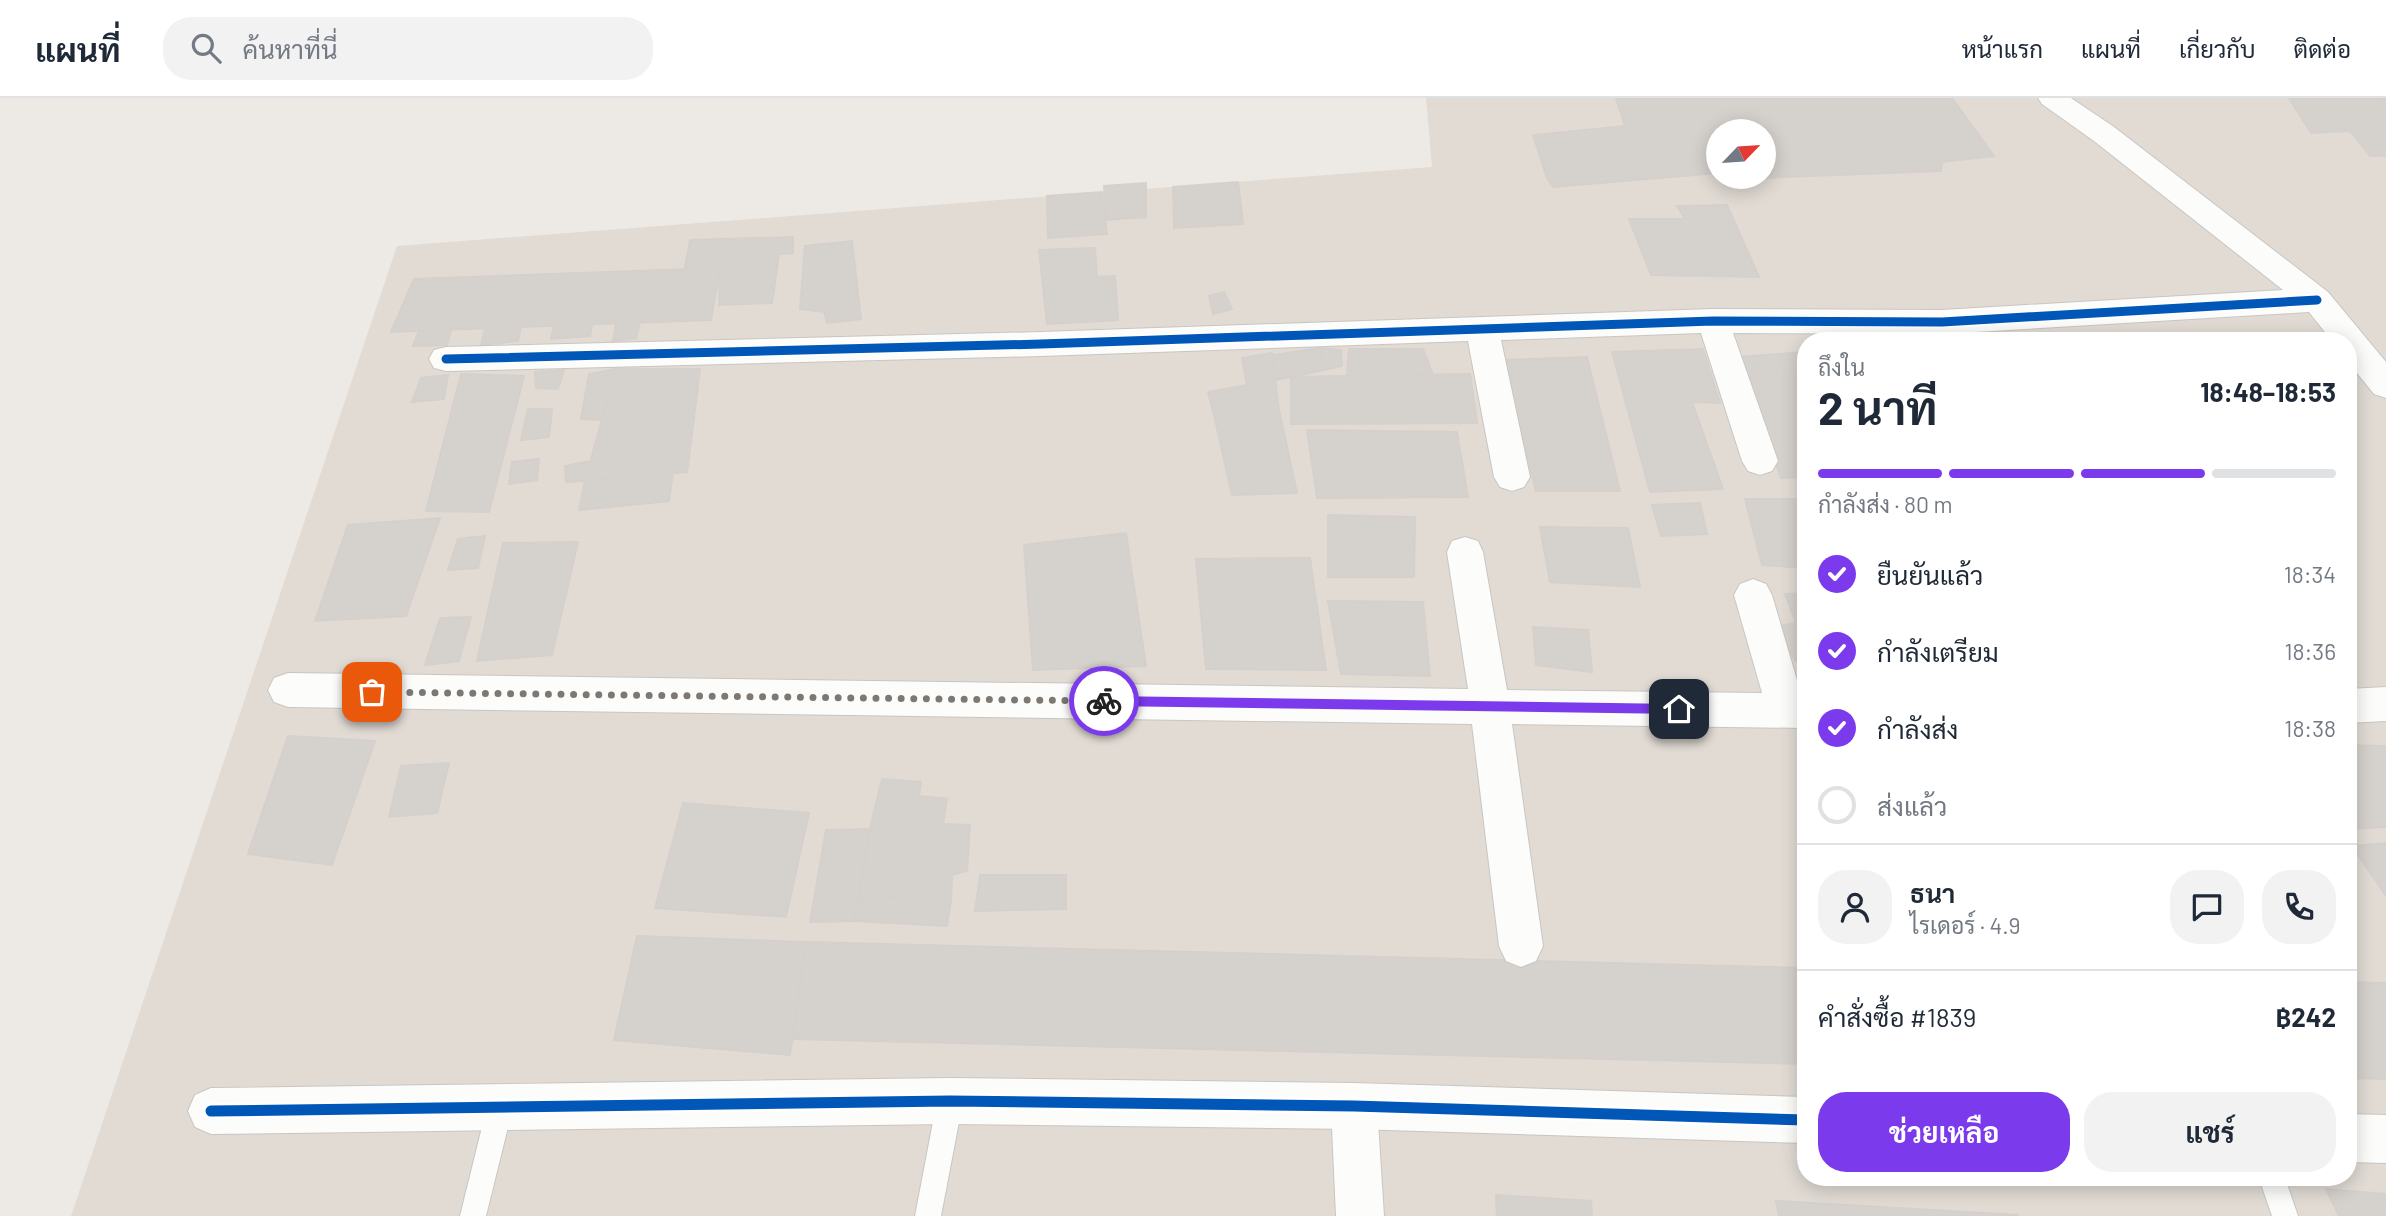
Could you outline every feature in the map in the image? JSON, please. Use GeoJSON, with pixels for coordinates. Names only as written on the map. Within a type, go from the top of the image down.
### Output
{"type":"FeatureCollection","features":[{"type":"Feature","properties":{"kind":"street"},"geometry":{"type":"LineString","coordinates":[[2052,98],[2104,134],[2317,300],[2343,332]]}},
{"type":"Feature","properties":{"kind":"street"},"geometry":{"type":"LineString","coordinates":[[446,359],[1713,321],[1947,332],[2317,300]]}},
{"type":"Feature","properties":{"kind":"street"},"geometry":{"type":"LineString","coordinates":[[1713,321],[1760,461]]}},
{"type":"Feature","properties":{"kind":"street"},"geometry":{"type":"LineString","coordinates":[[1482,330],[1512,477]]}},
{"type":"Feature","properties":{"kind":"street"},"geometry":{"type":"LineString","coordinates":[[2357,349],[2386,385]]}},
{"type":"Feature","properties":{"kind":"street"},"geometry":{"type":"LineString","coordinates":[[1465,552],[1490,706],[1521,946]]}},
{"type":"Feature","properties":{"kind":"street"},"geometry":{"type":"LineString","coordinates":[[288,691],[1796,711],[1754,595]]}},
{"type":"Feature","properties":{"kind":"street"},"geometry":{"type":"LineString","coordinates":[[2357,706],[2386,704]]}},
{"type":"Feature","properties":{"kind":"street"},"geometry":{"type":"LineString","coordinates":[[211,1111],[950,1101],[1354,1106],[1797,1120]]}},
{"type":"Feature","properties":{"kind":"street"},"geometry":{"type":"LineString","coordinates":[[1354,1106],[1360,1216]]}},
{"type":"Feature","properties":{"kind":"street"},"geometry":{"type":"LineString","coordinates":[[2357,1138],[2386,1139]]}},
{"type":"Feature","properties":{"kind":"lane"},"geometry":{"type":"LineString","coordinates":[[928,1216],[950,1101]]}},
{"type":"Feature","properties":{"kind":"lane"},"geometry":{"type":"LineString","coordinates":[[473,1216],[500,1107]]}},
{"type":"Feature","properties":{"kind":"lane"},"geometry":{"type":"LineString","coordinates":[[2275,1186],[2285,1216]]}},
{"type":"Feature","properties":{"kind":"shaded area"},"geometry":{"type":"Polygon","coordinates":[[[1426,98],[2386,98],[2386,1216],[71,1216],[397,246],[1432,167],[1426,98]]]}},
{"type":"Feature","properties":{"kind":"building"},"geometry":{"type":"Polygon","coordinates":[[[1616,98],[1952,98],[1994,156],[1942,162],[1941,171],[1776,177],[1776,119],[1706,119],[1706,174],[1553,187],[1547,178],[1533,135],[1625,126],[1616,98]]]}},
{"type":"Feature","properties":{"kind":"building"},"geometry":{"type":"Polygon","coordinates":[[[2289,98],[2386,99],[2386,156],[2370,156],[2350,131],[2311,133],[2289,98]]]}},
{"type":"Feature","properties":{"kind":"building"},"geometry":{"type":"Polygon","coordinates":[[[1238,182],[1243,224],[1174,228],[1173,187],[1238,182]]]}},
{"type":"Feature","properties":{"kind":"building"},"geometry":{"type":"Polygon","coordinates":[[[1146,183],[1146,217],[1106,220],[1104,186],[1146,183]]]}},
{"type":"Feature","properties":{"kind":"building"},"geometry":{"type":"Polygon","coordinates":[[[1102,192],[1107,234],[1048,238],[1047,196],[1102,192]]]}},
{"type":"Feature","properties":{"kind":"building"},"geometry":{"type":"Polygon","coordinates":[[[1727,205],[1759,277],[1651,275],[1629,219],[1685,219],[1677,206],[1727,205]]]}},
{"type":"Feature","properties":{"kind":"building"},"geometry":{"type":"Polygon","coordinates":[[[793,237],[793,253],[779,254],[772,303],[719,305],[720,268],[685,268],[690,240],[793,237]]]}},
{"type":"Feature","properties":{"kind":"building"},"geometry":{"type":"Polygon","coordinates":[[[852,241],[861,319],[827,323],[824,312],[800,309],[805,246],[852,241]]]}},
{"type":"Feature","properties":{"kind":"building"},"geometry":{"type":"Polygon","coordinates":[[[1095,248],[1097,277],[1115,276],[1118,320],[1047,324],[1039,250],[1095,248]]]}},
{"type":"Feature","properties":{"kind":"building"},"geometry":{"type":"Polygon","coordinates":[[[720,268],[711,320],[391,332],[414,279],[720,268]]]}},
{"type":"Feature","properties":{"kind":"building"},"geometry":{"type":"Polygon","coordinates":[[[1224,292],[1232,309],[1213,314],[1209,296],[1224,292]]]}},
{"type":"Feature","properties":{"kind":"building"},"geometry":{"type":"Polygon","coordinates":[[[640,322],[636,338],[613,341],[616,323],[640,322]]]}},
{"type":"Feature","properties":{"kind":"building"},"geometry":{"type":"Polygon","coordinates":[[[592,325],[590,336],[551,339],[554,326],[592,325]]]}},
{"type":"Feature","properties":{"kind":"building"},"geometry":{"type":"Polygon","coordinates":[[[521,327],[518,341],[481,345],[485,329],[521,327]]]}},
{"type":"Feature","properties":{"kind":"building"},"geometry":{"type":"Polygon","coordinates":[[[451,330],[447,345],[413,346],[419,331],[451,330]]]}},
{"type":"Feature","properties":{"kind":"building"},"geometry":{"type":"Polygon","coordinates":[[[1320,348],[1324,370],[1276,380],[1273,355],[1320,348]]]}},
{"type":"Feature","properties":{"kind":"building"},"geometry":{"type":"Polygon","coordinates":[[[1320,348],[1341,350],[1342,366],[1324,370],[1320,348]]]}},
{"type":"Feature","properties":{"kind":"building"},"geometry":{"type":"Polygon","coordinates":[[[1349,349],[1423,349],[1433,375],[1347,376],[1349,349]]]}},
{"type":"Feature","properties":{"kind":"building"},"geometry":{"type":"Polygon","coordinates":[[[1703,349],[1720,403],[1692,402],[1723,489],[1650,492],[1612,352],[1703,349]]]}},
{"type":"Feature","properties":{"kind":"building"},"geometry":{"type":"Polygon","coordinates":[[[1272,353],[1279,410],[1214,415],[1208,392],[1247,385],[1242,358],[1272,353]]]}},
{"type":"Feature","properties":{"kind":"building"},"geometry":{"type":"Polygon","coordinates":[[[1797,353],[1797,477],[1781,478],[1739,357],[1797,353]]]}},
{"type":"Feature","properties":{"kind":"building"},"geometry":{"type":"Polygon","coordinates":[[[1587,357],[1620,491],[1536,491],[1504,360],[1587,357]]]}},
{"type":"Feature","properties":{"kind":"building"},"geometry":{"type":"Polygon","coordinates":[[[616,369],[700,369],[687,472],[585,481],[616,369]]]}},
{"type":"Feature","properties":{"kind":"building"},"geometry":{"type":"Polygon","coordinates":[[[616,369],[602,420],[581,419],[589,374],[616,369]]]}},
{"type":"Feature","properties":{"kind":"building"},"geometry":{"type":"Polygon","coordinates":[[[564,370],[558,389],[536,388],[535,372],[564,370]]]}},
{"type":"Feature","properties":{"kind":"building"},"geometry":{"type":"Polygon","coordinates":[[[461,374],[524,376],[489,512],[426,511],[461,374]]]}},
{"type":"Feature","properties":{"kind":"building"},"geometry":{"type":"Polygon","coordinates":[[[1470,374],[1477,423],[1291,424],[1291,377],[1470,374]]]}},
{"type":"Feature","properties":{"kind":"building"},"geometry":{"type":"Polygon","coordinates":[[[448,375],[444,399],[412,402],[421,378],[448,375]]]}},
{"type":"Feature","properties":{"kind":"building"},"geometry":{"type":"Polygon","coordinates":[[[528,409],[552,409],[549,437],[521,440],[528,409]]]}},
{"type":"Feature","properties":{"kind":"building"},"geometry":{"type":"Polygon","coordinates":[[[1279,410],[1297,493],[1232,495],[1214,415],[1279,410]]]}},
{"type":"Feature","properties":{"kind":"building"},"geometry":{"type":"Polygon","coordinates":[[[1307,430],[1457,432],[1468,497],[1317,498],[1307,430]]]}},
{"type":"Feature","properties":{"kind":"building"},"geometry":{"type":"Polygon","coordinates":[[[539,459],[537,480],[509,484],[512,462],[539,459]]]}},
{"type":"Feature","properties":{"kind":"building"},"geometry":{"type":"Polygon","coordinates":[[[590,461],[585,481],[566,482],[565,466],[590,461]]]}},
{"type":"Feature","properties":{"kind":"building"},"geometry":{"type":"Polygon","coordinates":[[[673,473],[669,501],[579,510],[585,481],[673,473]]]}},
{"type":"Feature","properties":{"kind":"building"},"geometry":{"type":"Polygon","coordinates":[[[1745,499],[1797,499],[1797,567],[1762,565],[1745,499]]]}},
{"type":"Feature","properties":{"kind":"building"},"geometry":{"type":"Polygon","coordinates":[[[1700,503],[1707,534],[1661,536],[1652,505],[1700,503]]]}},
{"type":"Feature","properties":{"kind":"building"},"geometry":{"type":"Polygon","coordinates":[[[1328,515],[1415,517],[1414,577],[1328,577],[1328,515]]]}},
{"type":"Feature","properties":{"kind":"building"},"geometry":{"type":"Polygon","coordinates":[[[440,518],[406,616],[315,621],[348,525],[440,518]]]}},
{"type":"Feature","properties":{"kind":"building"},"geometry":{"type":"Polygon","coordinates":[[[1540,527],[1628,528],[1640,587],[1550,582],[1540,527]]]}},
{"type":"Feature","properties":{"kind":"building"},"geometry":{"type":"Polygon","coordinates":[[[1126,533],[1146,666],[1033,670],[1024,545],[1126,533]]]}},
{"type":"Feature","properties":{"kind":"building"},"geometry":{"type":"Polygon","coordinates":[[[485,536],[478,568],[448,570],[458,539],[485,536]]]}},
{"type":"Feature","properties":{"kind":"building"},"geometry":{"type":"Polygon","coordinates":[[[578,542],[552,655],[477,661],[503,543],[578,542]]]}},
{"type":"Feature","properties":{"kind":"building"},"geometry":{"type":"Polygon","coordinates":[[[1310,558],[1326,670],[1206,669],[1196,559],[1310,558]]]}},
{"type":"Feature","properties":{"kind":"building"},"geometry":{"type":"Polygon","coordinates":[[[1797,593],[1797,661],[1778,626],[1796,623],[1785,594],[1797,593]]]}},
{"type":"Feature","properties":{"kind":"building"},"geometry":{"type":"Polygon","coordinates":[[[1328,601],[1423,602],[1430,676],[1341,674],[1328,601]]]}},
{"type":"Feature","properties":{"kind":"building"},"geometry":{"type":"Polygon","coordinates":[[[471,617],[459,661],[425,665],[440,618],[471,617]]]}},
{"type":"Feature","properties":{"kind":"building"},"geometry":{"type":"Polygon","coordinates":[[[1533,627],[1588,630],[1592,672],[1536,665],[1533,627]]]}},
{"type":"Feature","properties":{"kind":"building"},"geometry":{"type":"Polygon","coordinates":[[[288,736],[375,741],[332,865],[248,854],[288,736]]]}},
{"type":"Feature","properties":{"kind":"building"},"geometry":{"type":"Polygon","coordinates":[[[2357,745],[2386,746],[2386,827],[2357,829],[2357,745]]]}},
{"type":"Feature","properties":{"kind":"building"},"geometry":{"type":"Polygon","coordinates":[[[449,763],[437,813],[389,817],[401,766],[449,763]]]}},
{"type":"Feature","properties":{"kind":"building"},"geometry":{"type":"Polygon","coordinates":[[[882,779],[921,782],[919,796],[947,799],[943,824],[970,825],[967,871],[952,875],[951,900],[859,896],[870,829],[882,779]]]}},
{"type":"Feature","properties":{"kind":"building"},"geometry":{"type":"Polygon","coordinates":[[[683,803],[809,813],[786,917],[655,908],[683,803]]]}},
{"type":"Feature","properties":{"kind":"building"},"geometry":{"type":"Polygon","coordinates":[[[870,829],[854,921],[810,922],[826,830],[870,829]]]}},
{"type":"Feature","properties":{"kind":"building"},"geometry":{"type":"Polygon","coordinates":[[[2386,843],[2386,896],[2357,853],[2357,846],[2386,843]]]}},
{"type":"Feature","properties":{"kind":"building"},"geometry":{"type":"Polygon","coordinates":[[[980,875],[1066,875],[1066,909],[975,911],[980,875]]]}},
{"type":"Feature","properties":{"kind":"building"},"geometry":{"type":"Polygon","coordinates":[[[859,896],[951,900],[947,926],[854,921],[859,896]]]}},
{"type":"Feature","properties":{"kind":"building"},"geometry":{"type":"Polygon","coordinates":[[[637,936],[806,942],[790,1055],[614,1040],[637,936]]]}},
{"type":"Feature","properties":{"kind":"building"},"geometry":{"type":"Polygon","coordinates":[[[806,942],[1797,968],[1797,1064],[793,1039],[806,942]]]}},
{"type":"Feature","properties":{"kind":"building"},"geometry":{"type":"Polygon","coordinates":[[[2357,982],[2386,983],[2386,1079],[2357,1078],[2357,982]]]}},
{"type":"Feature","properties":{"kind":"building"},"geometry":{"type":"Polygon","coordinates":[[[2326,1189],[2386,1194],[2386,1216],[2339,1216],[2326,1189]]]}},
{"type":"Feature","properties":{"kind":"building"},"geometry":{"type":"Polygon","coordinates":[[[1496,1195],[1591,1201],[1592,1216],[1497,1216],[1496,1195]]]}},
{"type":"Feature","properties":{"kind":"building"},"geometry":{"type":"Polygon","coordinates":[[[1776,1201],[2018,1215],[2018,1216],[1779,1216],[1776,1201]]]}},
{"type":"Feature","properties":{"kind":"cycle path"},"geometry":{"type":"LineString","coordinates":[[446,359],[1041,344],[1713,321],[1942,322],[2317,300]]}},
{"type":"Feature","properties":{"kind":"cycle path"},"geometry":{"type":"LineString","coordinates":[[211,1111],[950,1101],[1354,1106],[1797,1120]]}},
{"type":"Feature","properties":{"kind":"way so far"},"geometry":{"type":"LineString","coordinates":[[372,692],[1104,701]]}},
{"type":"Feature","properties":{"kind":"route"},"geometry":{"type":"LineString","coordinates":[[1104,701],[1679,709]]}}]}
